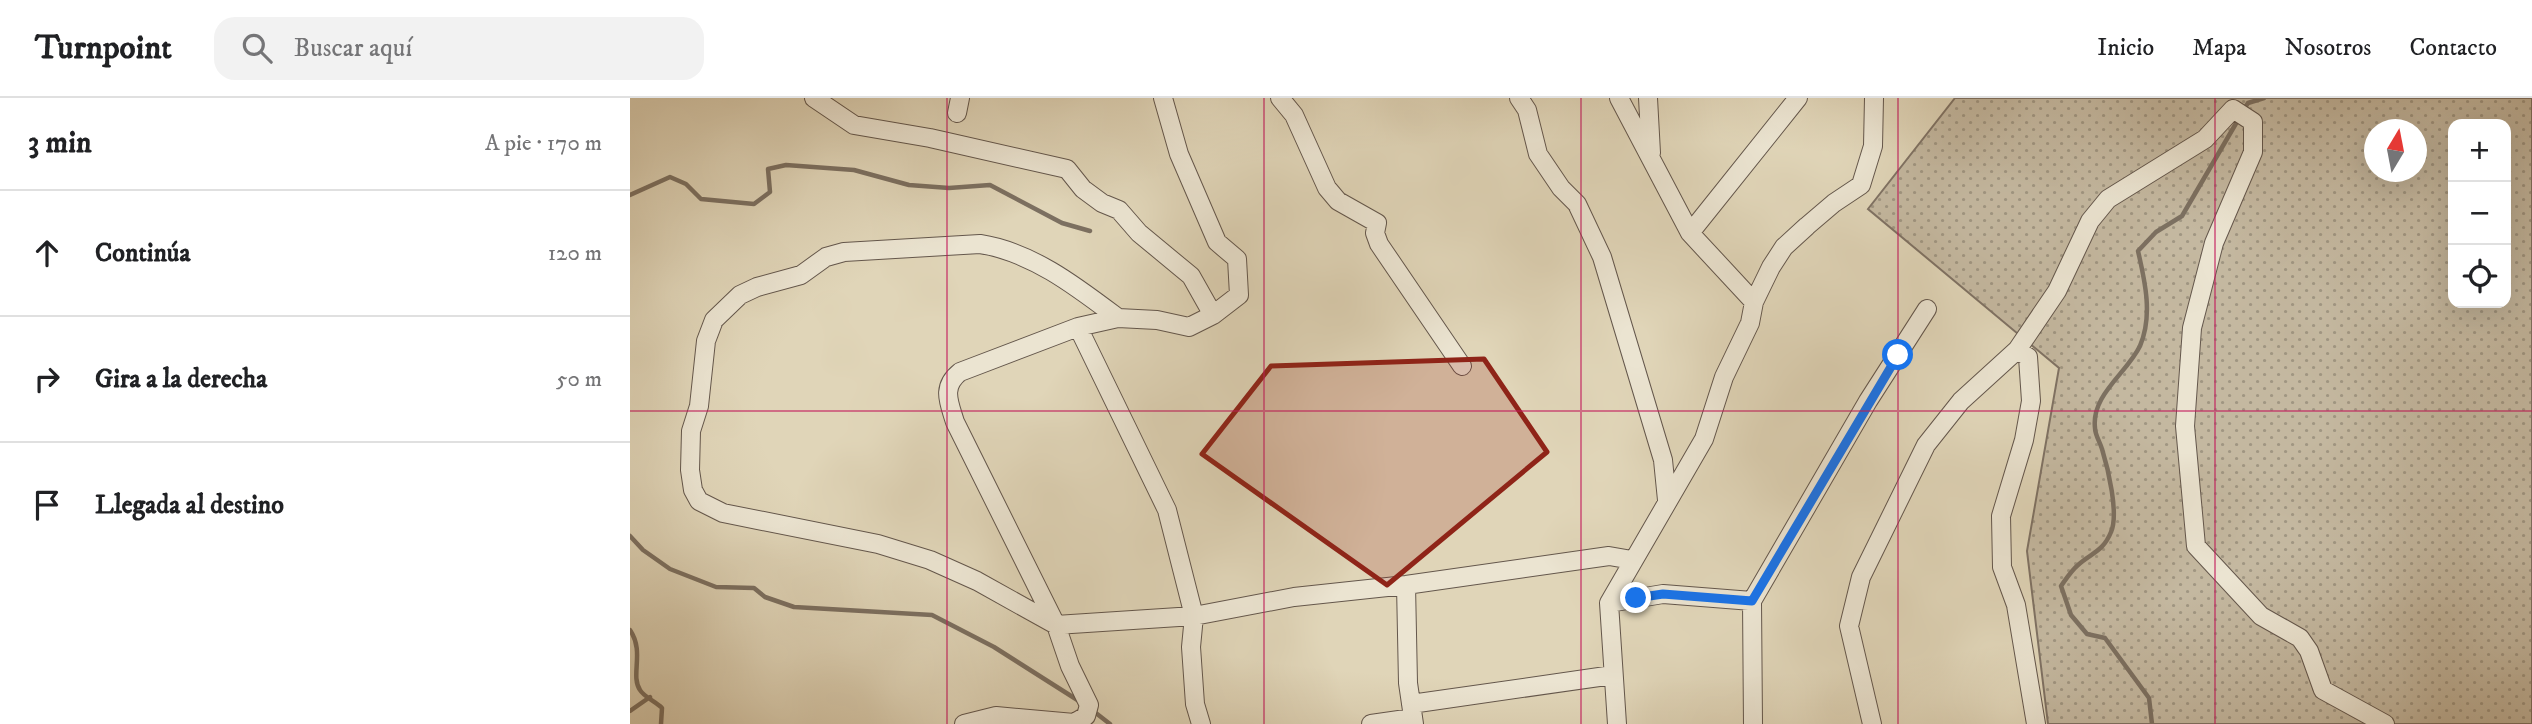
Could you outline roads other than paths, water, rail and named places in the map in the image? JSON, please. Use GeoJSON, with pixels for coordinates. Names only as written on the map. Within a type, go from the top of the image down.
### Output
{"type":"FeatureCollection","features":[{"type":"Feature","properties":{"kind":"street"},"geometry":{"type":"LineString","coordinates":[[814,98],[854,125],[930,138],[1067,169],[1083,189],[1102,203],[1119,209],[1139,233],[1191,276],[1213,315]]}},
{"type":"Feature","properties":{"kind":"street"},"geometry":{"type":"LineString","coordinates":[[836,98],[854,125]]}},
{"type":"Feature","properties":{"kind":"street"},"geometry":{"type":"LineString","coordinates":[[1280,98],[1294,115],[1327,188],[1338,201],[1377,223],[1379,244],[1462,366]]}},
{"type":"Feature","properties":{"kind":"street"},"geometry":{"type":"LineString","coordinates":[[1519,98],[1527,110],[1538,154],[1561,188],[1577,204],[1602,257],[1663,460],[1667,500]]}},
{"type":"Feature","properties":{"kind":"street"},"geometry":{"type":"LineString","coordinates":[[1619,98],[1690,233],[1755,302]]}},
{"type":"Feature","properties":{"kind":"street"},"geometry":{"type":"LineString","coordinates":[[1648,98],[1651,160]]}},
{"type":"Feature","properties":{"kind":"street"},"geometry":{"type":"LineString","coordinates":[[1690,233],[1798,98]]}},
{"type":"Feature","properties":{"kind":"street"},"geometry":{"type":"LineString","coordinates":[[1617,724],[1609,603],[1707,432],[1724,377],[1750,323],[1755,302],[1784,247],[1834,203],[1861,185],[1873,146],[1874,98]]}},
{"type":"Feature","properties":{"kind":"street"},"geometry":{"type":"LineString","coordinates":[[978,722],[1022,716],[1074,723],[1086,716],[1088,701],[1070,666],[1056,625],[972,457],[947,396],[948,387],[960,372],[1078,327],[1118,318],[1157,320],[1189,327],[1213,315],[1239,295],[1237,259],[1217,242],[1179,154],[1160,100]]}},
{"type":"Feature","properties":{"kind":"street"},"geometry":{"type":"LineString","coordinates":[[1872,724],[1849,626],[1861,577],[1926,445],[1961,401],[2017,350],[2057,291],[2090,221],[2108,199],[2205,139],[2233,109],[2253,122],[2253,152],[2214,243],[2192,328],[2185,426],[2196,547],[2261,616],[2300,638],[2309,651],[2323,690],[2385,724]]}},
{"type":"Feature","properties":{"kind":"street"},"geometry":{"type":"LineString","coordinates":[[1118,318],[1079,288],[1051,271],[1000,247],[980,244],[845,252],[827,257],[801,275],[757,287],[740,295],[714,320],[706,341],[699,406],[691,431],[690,470],[693,490],[699,501],[723,513],[878,544],[930,560],[977,581],[1056,625],[1194,616],[1294,597],[1406,585],[1609,556],[1632,560]]}},
{"type":"Feature","properties":{"kind":"street"},"geometry":{"type":"LineString","coordinates":[[1753,724],[1752,601],[1868,401],[1927,309]]}},
{"type":"Feature","properties":{"kind":"street"},"geometry":{"type":"LineString","coordinates":[[1078,327],[1167,510],[1194,616],[1191,647],[1195,704],[1201,724]]}},
{"type":"Feature","properties":{"kind":"street"},"geometry":{"type":"LineString","coordinates":[[2017,350],[2028,357],[2031,401],[2024,440],[2001,516],[2002,567],[2016,605],[2036,724]]}},
{"type":"Feature","properties":{"kind":"street"},"geometry":{"type":"LineString","coordinates":[[1406,585],[1412,715]]}},
{"type":"Feature","properties":{"kind":"street"},"geometry":{"type":"LineString","coordinates":[[1609,603],[1663,594],[1752,601]]}},
{"type":"Feature","properties":{"kind":"street"},"geometry":{"type":"LineString","coordinates":[[1371,724],[1613,675]]}},
{"type":"Feature","properties":{"kind":"waterway"},"geometry":{"type":"LineString","coordinates":[[2242,112],[2248,103],[2264,98]]}},
{"type":"Feature","properties":{"kind":"waterway"},"geometry":{"type":"LineString","coordinates":[[2152,724],[2149,698],[2105,638],[2087,634],[2071,615],[2061,586],[2075,567],[2104,544],[2113,524],[2112,491],[2095,431],[2095,416],[2104,395],[2134,356],[2144,335],[2147,311],[2138,251],[2156,232],[2182,216],[2238,120]]}},
{"type":"Feature","properties":{"kind":"waterway"},"geometry":{"type":"LineString","coordinates":[[630,195],[670,177],[686,184],[701,199],[754,204],[770,192],[768,169],[786,165],[854,170],[909,185],[949,188],[990,185],[1062,223],[1090,231]]}},
{"type":"Feature","properties":{"kind":"waterway"},"geometry":{"type":"LineString","coordinates":[[630,536],[643,550],[670,569],[716,587],[754,588],[765,597],[794,607],[932,615],[994,647],[1079,701]]}},
{"type":"Feature","properties":{"kind":"waterway"},"geometry":{"type":"LineString","coordinates":[[630,630],[636,647],[637,684],[644,695],[662,708],[661,724]]}},
{"type":"Feature","properties":{"kind":"waterway"},"geometry":{"type":"LineString","coordinates":[[630,711],[650,697]]}},
{"type":"Feature","properties":{"kind":"waterway"},"geometry":{"type":"LineString","coordinates":[[1092,710],[1110,724]]}}]}
